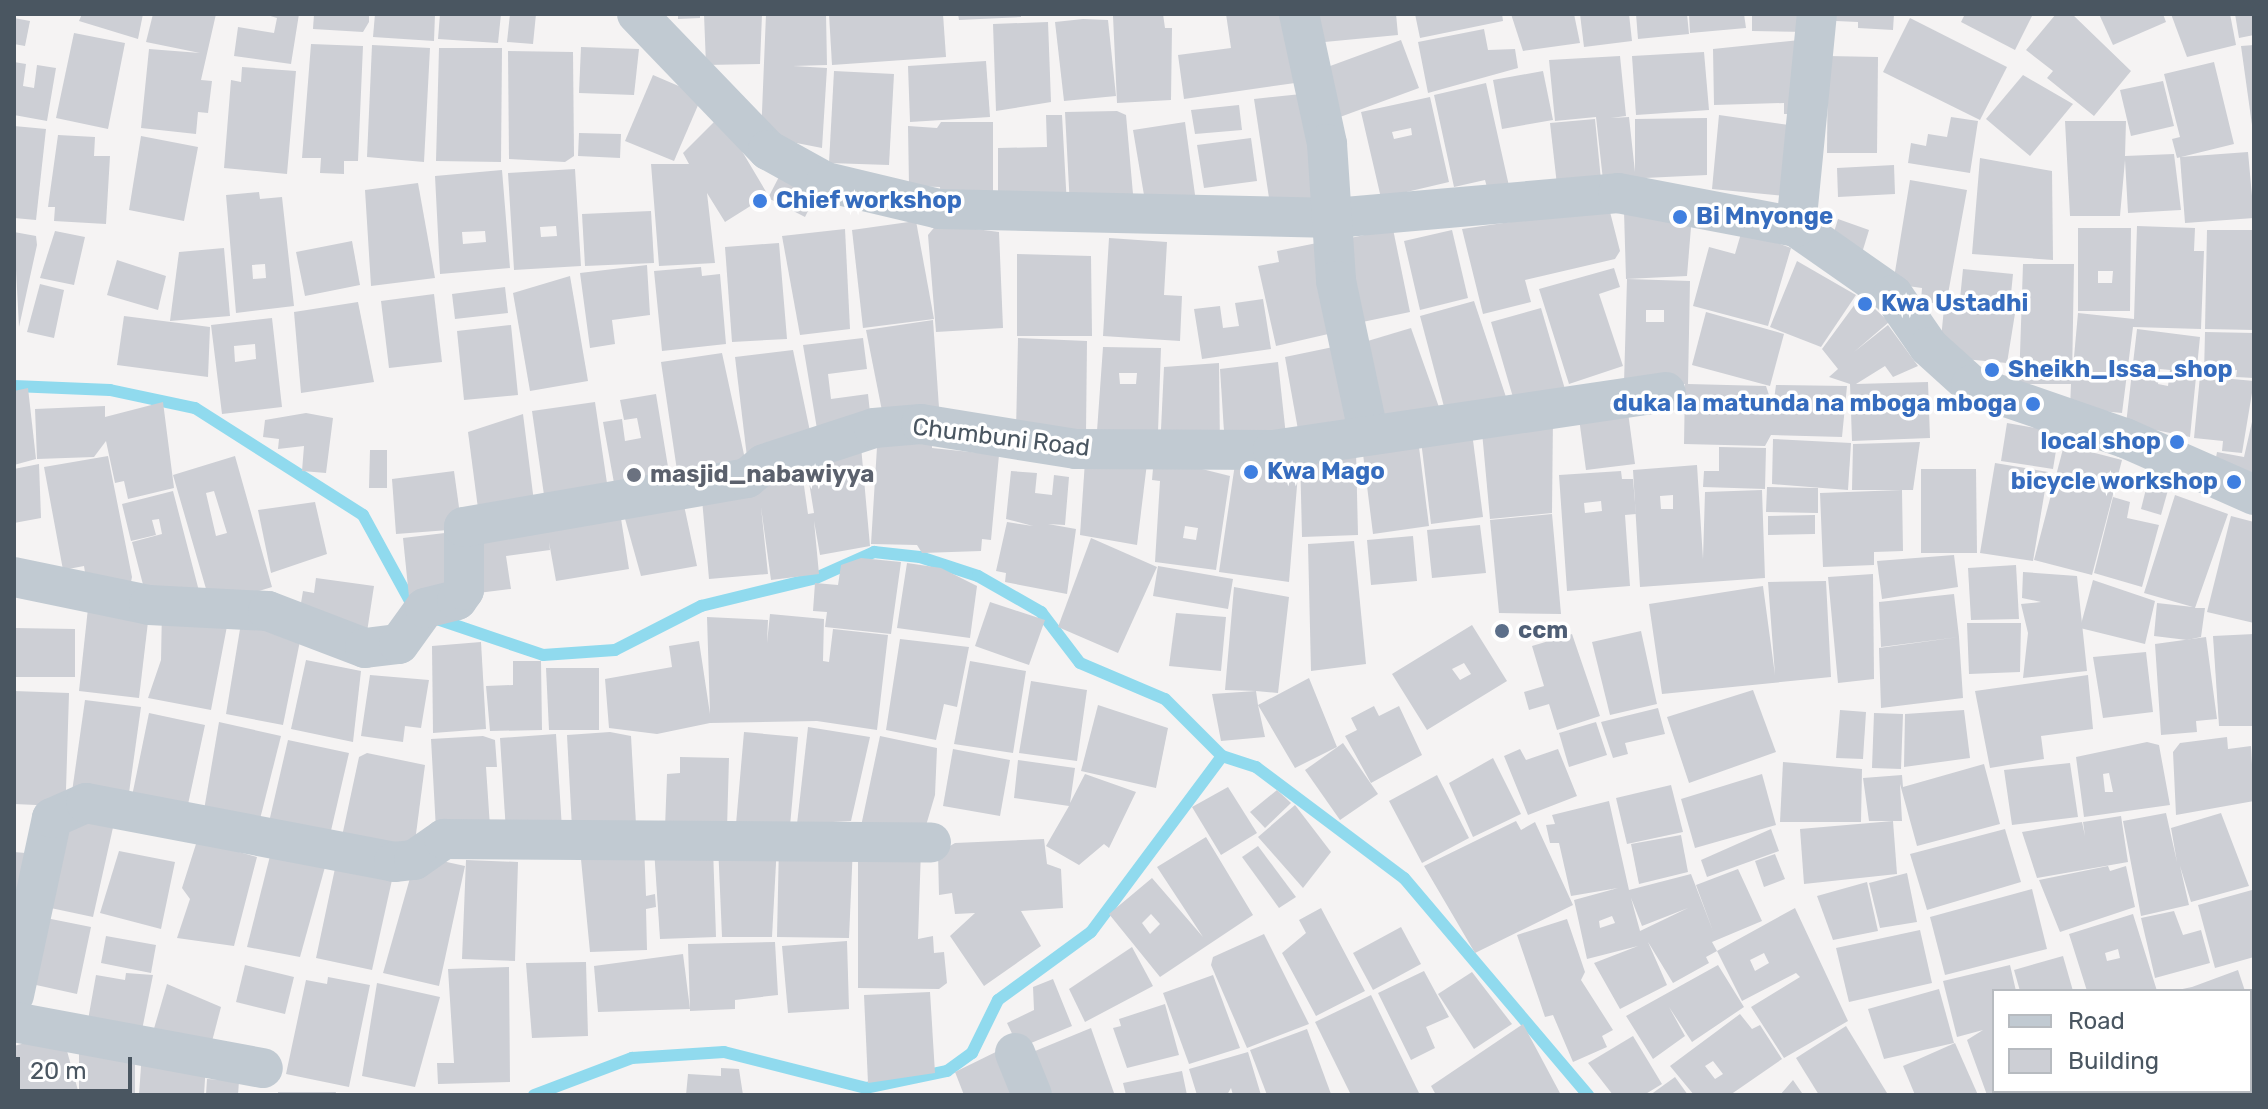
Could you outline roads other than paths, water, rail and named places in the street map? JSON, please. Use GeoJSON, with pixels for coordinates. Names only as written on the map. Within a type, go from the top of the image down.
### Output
{"type":"FeatureCollection","features":[{"type":"Feature","properties":{"kind":"street"},"geometry":{"type":"LineString","coordinates":[[637,14],[768,150],[826,182],[939,209],[1334,218],[1618,193],[1796,227],[1893,295],[1929,347],[1971,385],[2125,438],[2254,495]]}},
{"type":"Feature","properties":{"kind":"street"},"geometry":{"type":"LineString","coordinates":[[1299,14],[1334,218],[1336,281],[1368,432]]}},
{"type":"Feature","properties":{"kind":"street"},"geometry":{"type":"LineString","coordinates":[[1796,227],[1817,14]]}},
{"type":"Feature","properties":{"kind":"street","name":"Chumbuni Road"},"geometry":{"type":"LineString","coordinates":[[14,577],[149,605],[268,611],[365,648],[399,644],[422,615],[457,600],[464,590],[464,527],[747,478],[764,464],[874,428],[921,424],[1076,449],[1179,454],[1273,450],[1368,432],[1666,392]]}},
{"type":"Feature","properties":{"kind":"street"},"geometry":{"type":"LineString","coordinates":[[14,995],[52,818],[86,803],[394,862],[414,860],[444,839],[931,842]]}},
{"type":"Feature","properties":{"kind":"street"},"geometry":{"type":"LineString","coordinates":[[14,1022],[263,1068]]}},
{"type":"Feature","properties":{"kind":"street"},"geometry":{"type":"LineString","coordinates":[[1015,1053],[1032,1095]]}},
{"type":"Feature","properties":{"kind":"waterway"},"geometry":{"type":"LineString","coordinates":[[14,386],[110,390],[195,408],[363,515],[416,612]]}},
{"type":"Feature","properties":{"kind":"waterway"},"geometry":{"type":"LineString","coordinates":[[434,618],[543,655],[615,650],[701,606],[816,578],[874,552],[920,557],[978,576],[1041,612],[1080,663],[1165,699],[1222,756],[1256,767],[1404,878],[1588,1095]]}},
{"type":"Feature","properties":{"kind":"waterway"},"geometry":{"type":"LineString","coordinates":[[534,1095],[632,1058],[724,1052],[866,1088],[947,1071],[972,1053],[998,1000],[1091,932],[1222,756]]}},
{"type":"Feature","properties":{"kind":"place","name":"Chief workshop"},"geometry":{"type":"Point","coordinates":[760,201]}},
{"type":"Feature","properties":{"kind":"place","name":"Bi Mnyonge"},"geometry":{"type":"Point","coordinates":[1680,217]}},
{"type":"Feature","properties":{"kind":"place","name":"Kwa Ustadhi"},"geometry":{"type":"Point","coordinates":[1865,304]}},
{"type":"Feature","properties":{"kind":"place","name":"Sheikh_Issa_shop"},"geometry":{"type":"Point","coordinates":[1992,370]}},
{"type":"Feature","properties":{"kind":"place","name":"duka la matunda na mboga mboga"},"geometry":{"type":"Point","coordinates":[2033,404]}},
{"type":"Feature","properties":{"kind":"place","name":"local shop"},"geometry":{"type":"Point","coordinates":[2177,442]}},
{"type":"Feature","properties":{"kind":"place","name":"Kwa Mago"},"geometry":{"type":"Point","coordinates":[1251,472]}},
{"type":"Feature","properties":{"kind":"place","name":"masjid_nabawiyya"},"geometry":{"type":"Point","coordinates":[634,475]}},
{"type":"Feature","properties":{"kind":"place","name":"bicycle workshop"},"geometry":{"type":"Point","coordinates":[2234,482]}},
{"type":"Feature","properties":{"kind":"place","name":"ccm"},"geometry":{"type":"Point","coordinates":[1502,631]}}]}
